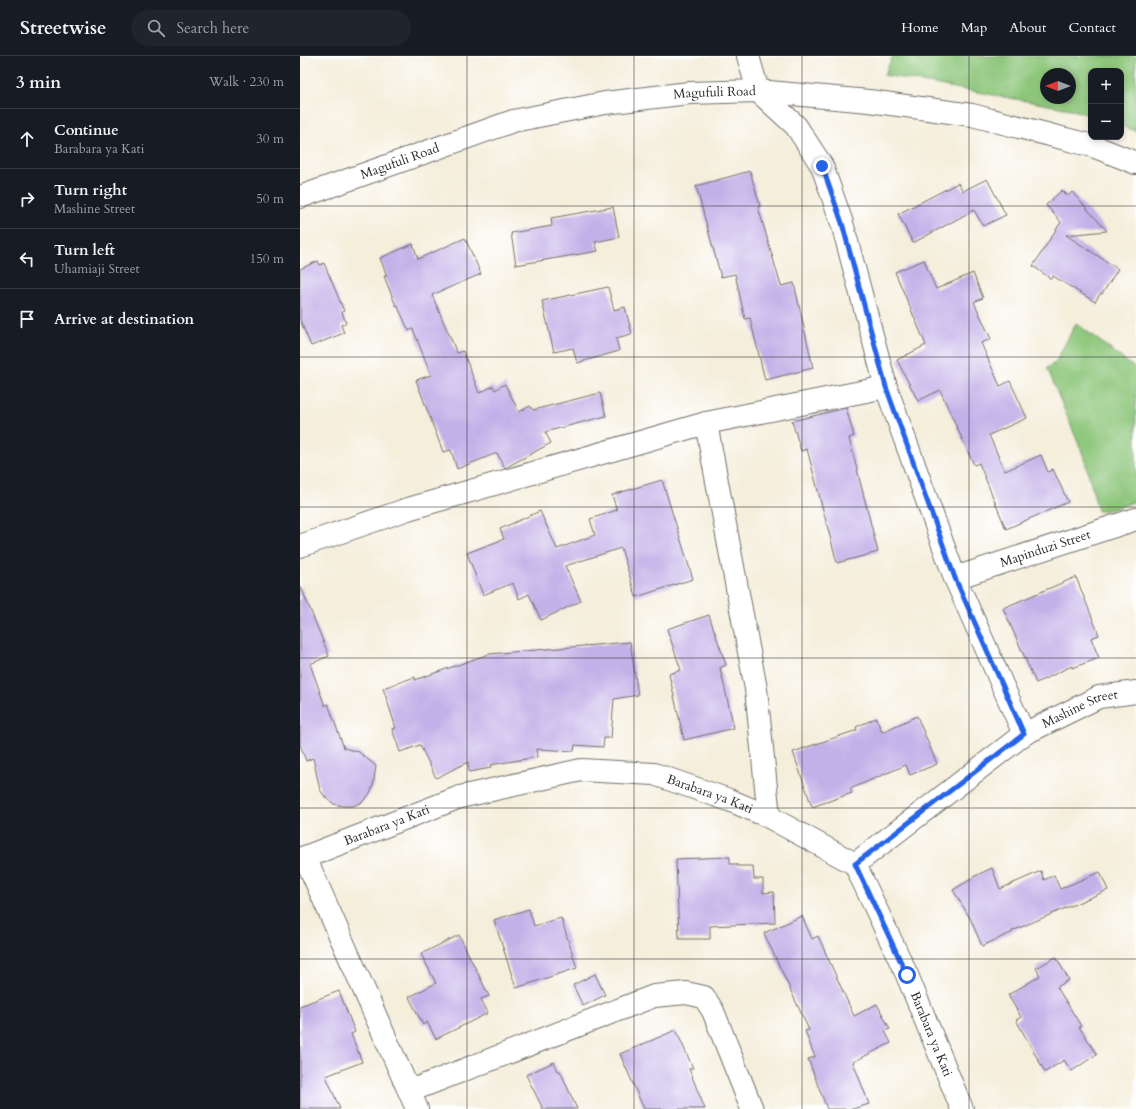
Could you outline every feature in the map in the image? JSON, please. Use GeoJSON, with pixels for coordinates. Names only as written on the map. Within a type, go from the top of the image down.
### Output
{"type":"FeatureCollection","features":[{"type":"Feature","properties":{"kind":"street"},"geometry":{"type":"LineString","coordinates":[[748,56],[758,90],[796,126],[822,166],[842,223],[886,387],[955,578],[1024,734]]}},
{"type":"Feature","properties":{"kind":"street","name":"Magufuli Road"},"geometry":{"type":"LineString","coordinates":[[300,197],[513,121],[613,102],[689,93],[758,90],[869,101],[972,115],[1094,146],[1136,163]]}},
{"type":"Feature","properties":{"kind":"street"},"geometry":{"type":"LineString","coordinates":[[300,546],[408,509],[706,423],[886,387]]}},
{"type":"Feature","properties":{"kind":"street"},"geometry":{"type":"LineString","coordinates":[[706,423],[756,689],[769,817]]}},
{"type":"Feature","properties":{"kind":"street","name":"Mapinduzi Street"},"geometry":{"type":"LineString","coordinates":[[955,578],[1136,519]]}},
{"type":"Feature","properties":{"kind":"street","name":"Mashine Street"},"geometry":{"type":"LineString","coordinates":[[855,864],[1024,734],[1099,697],[1136,692]]}},
{"type":"Feature","properties":{"kind":"street","name":"Barabara ya Kati"},"geometry":{"type":"LineString","coordinates":[[303,858],[460,797],[581,770],[654,774],[729,800],[769,817],[855,864],[907,975],[962,1109]]}},
{"type":"Feature","properties":{"kind":"street"},"geometry":{"type":"LineString","coordinates":[[303,858],[413,1100],[654,996],[686,992],[704,997],[713,1010],[752,1109]]}},
{"type":"Feature","properties":{"kind":"green space"},"geometry":{"type":"Polygon","coordinates":[[[893,56],[1136,56],[1136,131],[1124,127],[1124,68],[1088,68],[1088,115],[1070,109],[1043,104],[1076,104],[1076,68],[1040,68],[1040,104],[884,75],[893,56]]]}},
{"type":"Feature","properties":{"kind":"green space"},"geometry":{"type":"Polygon","coordinates":[[[1076,323],[1136,369],[1136,501],[1114,509],[1098,511],[1084,457],[1047,368],[1055,363],[1076,323]]]}},
{"type":"Feature","properties":{"kind":"building"},"geometry":{"type":"Polygon","coordinates":[[[750,171],[760,206],[758,207],[781,286],[794,283],[813,368],[765,380],[750,318],[745,319],[735,274],[721,277],[696,186],[750,171]]]}},
{"type":"Feature","properties":{"kind":"building"},"geometry":{"type":"Polygon","coordinates":[[[987,179],[1006,215],[983,226],[974,210],[913,243],[898,214],[958,183],[963,191],[987,179]]]}},
{"type":"Feature","properties":{"kind":"building"},"geometry":{"type":"Polygon","coordinates":[[[1062,190],[1068,196],[1072,192],[1107,231],[1066,235],[1118,269],[1095,302],[1053,276],[1051,279],[1033,266],[1061,222],[1046,205],[1062,190]]]}},
{"type":"Feature","properties":{"kind":"building"},"geometry":{"type":"Polygon","coordinates":[[[613,207],[619,237],[595,242],[598,251],[516,265],[511,233],[552,226],[551,218],[613,207]]]}},
{"type":"Feature","properties":{"kind":"building"},"geometry":{"type":"Polygon","coordinates":[[[465,238],[481,274],[432,295],[457,353],[463,351],[479,393],[493,386],[495,390],[505,384],[519,412],[530,406],[533,410],[600,393],[606,416],[545,432],[551,443],[505,468],[497,453],[457,469],[451,450],[443,452],[416,380],[431,375],[413,329],[409,331],[397,305],[396,306],[384,276],[387,276],[380,258],[413,244],[418,259],[465,238]]]}},
{"type":"Feature","properties":{"kind":"building"},"geometry":{"type":"Polygon","coordinates":[[[924,260],[936,289],[973,273],[983,298],[974,302],[991,339],[981,343],[1000,386],[1010,381],[1027,418],[989,435],[1005,471],[1041,455],[1048,472],[1053,469],[1068,502],[1006,529],[979,463],[974,465],[940,390],[918,401],[897,360],[926,345],[895,272],[924,260]]]}},
{"type":"Feature","properties":{"kind":"building"},"geometry":{"type":"Polygon","coordinates":[[[318,261],[320,265],[324,263],[344,311],[342,312],[346,323],[341,325],[344,333],[311,346],[300,320],[300,269],[318,261]]]}},
{"type":"Feature","properties":{"kind":"building"},"geometry":{"type":"Polygon","coordinates":[[[608,287],[614,310],[625,307],[632,334],[616,338],[619,351],[577,363],[573,348],[554,352],[542,301],[608,287]]]}},
{"type":"Feature","properties":{"kind":"building"},"geometry":{"type":"Polygon","coordinates":[[[846,408],[854,436],[849,438],[878,552],[837,563],[807,449],[801,451],[792,421],[846,408]]]}},
{"type":"Feature","properties":{"kind":"building"},"geometry":{"type":"Polygon","coordinates":[[[662,480],[693,579],[636,597],[621,548],[565,566],[581,601],[541,620],[529,594],[519,599],[513,583],[483,595],[467,553],[504,539],[500,529],[540,511],[557,549],[595,535],[590,519],[617,510],[612,495],[662,480]]]}},
{"type":"Feature","properties":{"kind":"building"},"geometry":{"type":"Polygon","coordinates":[[[1076,577],[1099,635],[1091,638],[1099,658],[1072,668],[1072,666],[1036,683],[1003,608],[1076,577]]]}},
{"type":"Feature","properties":{"kind":"building"},"geometry":{"type":"Polygon","coordinates":[[[300,587],[329,656],[310,664],[325,706],[328,704],[344,748],[359,752],[376,766],[373,786],[369,795],[362,802],[353,806],[334,804],[326,798],[320,790],[313,758],[306,761],[300,745],[300,587]]]}},
{"type":"Feature","properties":{"kind":"building"},"geometry":{"type":"Polygon","coordinates":[[[709,615],[726,665],[720,668],[734,728],[684,740],[669,674],[681,670],[667,629],[709,615]]]}},
{"type":"Feature","properties":{"kind":"building"},"geometry":{"type":"Polygon","coordinates":[[[630,642],[638,695],[614,699],[611,738],[604,738],[603,747],[575,745],[574,751],[536,749],[537,757],[490,765],[491,768],[469,772],[468,762],[436,778],[420,745],[400,752],[392,729],[396,728],[383,688],[415,677],[415,680],[489,654],[630,642]]]}},
{"type":"Feature","properties":{"kind":"building"},"geometry":{"type":"Polygon","coordinates":[[[917,716],[937,764],[910,775],[906,765],[850,789],[852,793],[812,807],[793,752],[857,730],[856,727],[876,718],[882,732],[917,716]]]}},
{"type":"Feature","properties":{"kind":"building"},"geometry":{"type":"Polygon","coordinates":[[[730,857],[730,864],[737,864],[737,866],[753,866],[754,879],[763,879],[763,893],[774,892],[775,923],[710,926],[710,939],[679,939],[676,859],[730,857]]]}},
{"type":"Feature","properties":{"kind":"building"},"geometry":{"type":"Polygon","coordinates":[[[992,868],[1000,889],[1041,871],[1044,880],[1054,875],[1060,889],[1100,872],[1108,890],[1012,931],[1013,932],[982,946],[970,918],[953,890],[973,877],[992,868]]]}},
{"type":"Feature","properties":{"kind":"building"},"geometry":{"type":"Polygon","coordinates":[[[529,909],[534,926],[561,918],[577,968],[516,988],[494,920],[529,909]]]}},
{"type":"Feature","properties":{"kind":"building"},"geometry":{"type":"Polygon","coordinates":[[[802,916],[812,939],[818,936],[854,1016],[877,1004],[890,1029],[885,1031],[891,1043],[853,1062],[869,1104],[853,1109],[827,1109],[808,1059],[815,1057],[805,1031],[809,1030],[764,933],[802,916]]]}},
{"type":"Feature","properties":{"kind":"building"},"geometry":{"type":"Polygon","coordinates":[[[459,935],[489,996],[481,999],[488,1013],[436,1039],[427,1022],[423,1025],[409,997],[436,983],[421,954],[459,935]]]}},
{"type":"Feature","properties":{"kind":"building"},"geometry":{"type":"Polygon","coordinates":[[[1056,957],[1069,980],[1057,987],[1081,1026],[1079,1027],[1097,1054],[1072,1071],[1064,1060],[1045,1072],[1016,1020],[1021,1017],[1008,995],[1040,976],[1036,968],[1056,957]]]}},
{"type":"Feature","properties":{"kind":"building"},"geometry":{"type":"Polygon","coordinates":[[[595,974],[605,995],[583,1006],[573,985],[595,974]]]}},
{"type":"Feature","properties":{"kind":"building"},"geometry":{"type":"Polygon","coordinates":[[[339,991],[355,1032],[351,1034],[362,1062],[326,1076],[340,1109],[300,1109],[300,1006],[339,991]]]}},
{"type":"Feature","properties":{"kind":"building"},"geometry":{"type":"Polygon","coordinates":[[[676,1030],[693,1068],[689,1069],[705,1109],[644,1109],[620,1054],[676,1030]]]}},
{"type":"Feature","properties":{"kind":"building"},"geometry":{"type":"Polygon","coordinates":[[[554,1062],[558,1071],[560,1071],[577,1109],[543,1109],[526,1075],[554,1062]]]}},
{"type":"Feature","properties":{"kind":"route"},"geometry":{"type":"LineString","coordinates":[[822,166],[842,223],[886,387],[955,578],[1024,734],[855,864],[907,975]]}}]}
